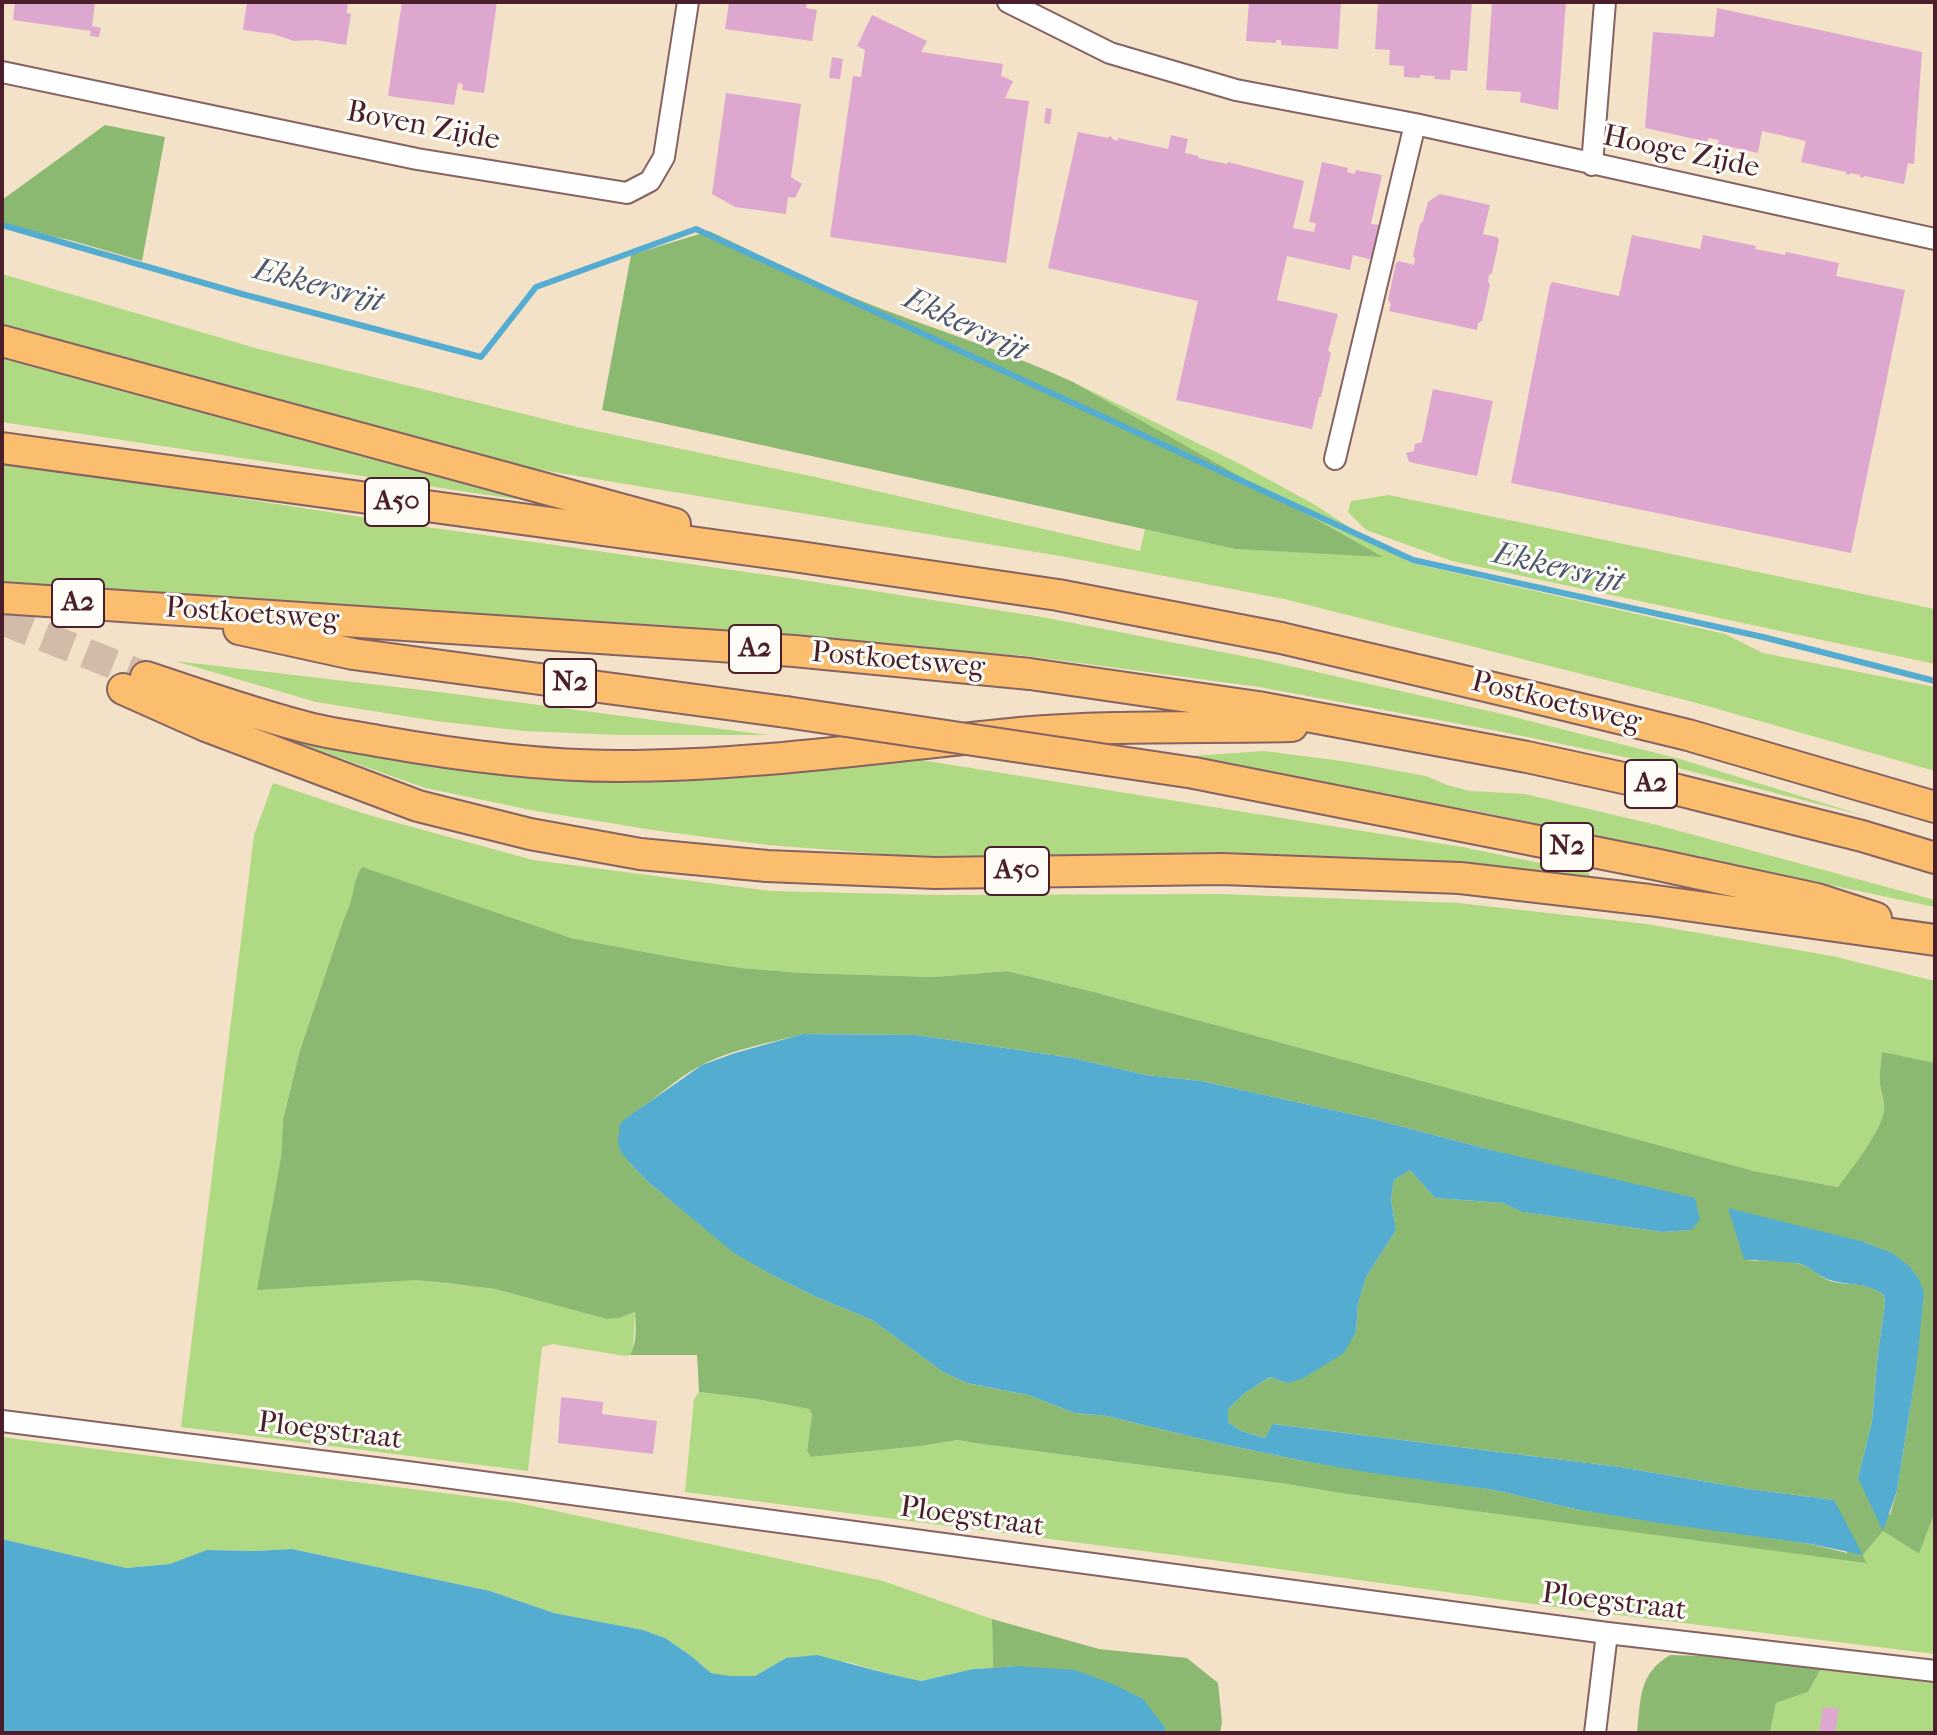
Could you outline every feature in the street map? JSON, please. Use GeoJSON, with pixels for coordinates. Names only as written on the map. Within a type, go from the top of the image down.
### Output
{"type":"FeatureCollection","features":[{"type":"Feature","properties":{"kind":"highway","name":"Postkoetsweg"},"geometry":{"type":"LineString","coordinates":[[2,341],[793,556]]}},
{"type":"Feature","properties":{"kind":"highway","name":"Postkoetsweg"},"geometry":{"type":"LineString","coordinates":[[2,448],[1058,595],[1281,638],[1515,693],[1688,735],[1935,807]]}},
{"type":"Feature","properties":{"kind":"highway","name":"Postkoetsweg"},"geometry":{"type":"LineString","coordinates":[[7,598],[794,651],[1091,682],[1363,725],[1527,757],[1678,790],[1862,836],[1935,858]]}},
{"type":"Feature","properties":{"kind":"highway","name":"Postkoetsweg"},"geometry":{"type":"LineString","coordinates":[[143,608],[353,654],[786,712],[1194,773],[1817,899],[1935,938]]}},
{"type":"Feature","properties":{"kind":"highway","name":"Postkoetsweg"},"geometry":{"type":"LineString","coordinates":[[1363,725],[1024,733],[836,753],[709,763],[616,766],[524,761],[434,751],[313,729],[216,700],[135,683],[206,726],[418,806],[530,834],[640,854],[767,866],[935,873],[1222,869],[1460,878],[1935,938]]}},
{"type":"Feature","properties":{"kind":"street","name":"Boven Zijde"},"geometry":{"type":"LineString","coordinates":[[2,72],[417,159],[627,193],[650,181],[664,157],[688,2]]}},
{"type":"Feature","properties":{"kind":"street","name":"Hooge Zijde"},"geometry":{"type":"LineString","coordinates":[[1008,2],[1110,53],[1236,90],[1415,124],[1935,239]]}},
{"type":"Feature","properties":{"kind":"street"},"geometry":{"type":"LineString","coordinates":[[1592,165],[1605,2]]}},
{"type":"Feature","properties":{"kind":"street"},"geometry":{"type":"LineString","coordinates":[[1335,459],[1415,124]]}},
{"type":"Feature","properties":{"kind":"street","name":"Ploegstraat"},"geometry":{"type":"LineString","coordinates":[[2,1421],[415,1473],[1607,1633],[1935,1671]]}},
{"type":"Feature","properties":{"kind":"street"},"geometry":{"type":"LineString","coordinates":[[1595,1733],[1607,1633]]}},
{"type":"Feature","properties":{"kind":"green space"},"geometry":{"type":"Polygon","coordinates":[[[105,125],[165,137],[142,261],[2,224],[2,200],[105,125]]]}},
{"type":"Feature","properties":{"kind":"green space"},"geometry":{"type":"Polygon","coordinates":[[[709,231],[857,299],[1073,382],[1383,557],[1235,549],[602,410],[631,255],[709,231]]]}},
{"type":"Feature","properties":{"kind":"green space"},"geometry":{"type":"Polygon","coordinates":[[[2,274],[259,349],[577,427],[1140,551],[1145,529],[1235,549],[1381,556],[1073,382],[1240,464],[1411,563],[1725,634],[1763,653],[1935,687],[1935,771],[1693,702],[1284,599],[1060,556],[499,463],[439,449],[2,323],[2,274]]]}},
{"type":"Feature","properties":{"kind":"green space"},"geometry":{"type":"Polygon","coordinates":[[[2,355],[588,510],[2,422],[2,355]]]}},
{"type":"Feature","properties":{"kind":"green space"},"geometry":{"type":"Polygon","coordinates":[[[2,464],[1042,617],[1268,661],[1502,714],[1680,759],[1865,816],[1678,768],[1498,731],[1259,687],[1027,656],[451,612],[2,583],[2,464]]]}},
{"type":"Feature","properties":{"kind":"green space"},"geometry":{"type":"Polygon","coordinates":[[[1389,495],[1935,609],[1935,664],[1452,561],[1366,530],[1348,512],[1351,501],[1389,495]]]}},
{"type":"Feature","properties":{"kind":"green space"},"geometry":{"type":"Polygon","coordinates":[[[175,661],[768,735],[618,735],[524,731],[436,721],[316,702],[175,661]]]}},
{"type":"Feature","properties":{"kind":"green space"},"geometry":{"type":"Polygon","coordinates":[[[270,733],[308,737],[430,765],[545,776],[775,771],[915,759],[1462,847],[1589,873],[1590,878],[1458,864],[1221,852],[936,858],[768,845],[536,811],[425,788],[270,733]]]}},
{"type":"Feature","properties":{"kind":"green space"},"geometry":{"type":"Polygon","coordinates":[[[1264,751],[1426,776],[1470,791],[1525,794],[1657,825],[1935,900],[1935,907],[1472,810],[1343,790],[1177,757],[1264,751]]]}},
{"type":"Feature","properties":{"kind":"green space"},"geometry":{"type":"Polygon","coordinates":[[[273,783],[365,814],[533,860],[770,891],[937,895],[1220,894],[1458,903],[1647,924],[1832,956],[1935,981],[1935,1063],[1882,1053],[1882,1118],[1865,1150],[1839,1187],[1754,1171],[1007,971],[934,977],[741,968],[571,938],[357,875],[351,907],[344,918],[300,1050],[283,1120],[281,1158],[415,1280],[495,1289],[607,1319],[635,1312],[633,1350],[625,1356],[552,1344],[542,1347],[528,1471],[181,1427],[254,835],[273,783]]]}},
{"type":"Feature","properties":{"kind":"green space"},"geometry":{"type":"Polygon","coordinates":[[[362,867],[571,938],[688,960],[803,973],[934,977],[1007,971],[1754,1171],[1838,1187],[1865,1150],[1882,1118],[1882,1052],[1935,1063],[1935,1512],[1919,1554],[1883,1531],[1863,1555],[1866,1563],[958,1440],[811,1457],[807,1451],[812,1414],[809,1409],[699,1392],[697,1355],[630,1355],[635,1340],[635,1312],[607,1319],[495,1289],[415,1280],[257,1290],[281,1158],[283,1120],[300,1050],[362,867]],[[803,1034],[726,1055],[702,1065],[672,1084],[625,1119],[629,1162],[647,1181],[735,1253],[814,1296],[872,1320],[943,1372],[967,1383],[1028,1395],[1075,1413],[1107,1416],[1304,1461],[1494,1490],[1575,1509],[1811,1544],[1847,1553],[1834,1500],[1620,1467],[1274,1424],[1265,1438],[1241,1431],[1228,1422],[1228,1409],[1245,1393],[1270,1377],[1287,1383],[1356,1332],[1358,1304],[1366,1277],[1396,1230],[1391,1199],[1394,1180],[1410,1170],[1435,1198],[1503,1203],[1524,1212],[1662,1232],[1691,1230],[1495,1151],[1373,1119],[1201,1081],[1146,1075],[1073,1058],[916,1035],[803,1034]],[[1864,1242],[1747,1261],[1797,1263],[1830,1281],[1863,1286],[1884,1295],[1872,1421],[1858,1478],[1890,1515],[1897,1491],[1916,1372],[1918,1277],[1893,1256],[1864,1242]]]}},
{"type":"Feature","properties":{"kind":"green space"},"geometry":{"type":"Polygon","coordinates":[[[699,1392],[809,1409],[812,1413],[807,1451],[811,1457],[958,1440],[1865,1562],[1863,1555],[1883,1531],[1919,1554],[1935,1512],[1935,1654],[685,1492],[694,1399],[699,1392]]]}},
{"type":"Feature","properties":{"kind":"green space"},"geometry":{"type":"Polygon","coordinates":[[[2,1437],[514,1502],[883,1581],[992,1619],[993,1668],[973,1669],[921,1681],[848,1662],[786,1658],[755,1676],[711,1673],[665,1638],[643,1630],[554,1613],[490,1591],[293,1549],[208,1550],[171,1564],[125,1568],[2,1539],[2,1437]]]}},
{"type":"Feature","properties":{"kind":"green space"},"geometry":{"type":"Polygon","coordinates":[[[992,1619],[1099,1649],[1187,1658],[1218,1683],[1222,1722],[1220,1733],[1167,1733],[1164,1726],[1015,1666],[993,1668],[992,1619]]]}},
{"type":"Feature","properties":{"kind":"green space"},"geometry":{"type":"Polygon","coordinates":[[[1670,1655],[1708,1656],[1821,1669],[1808,1692],[1776,1703],[1770,1733],[1637,1733],[1643,1688],[1652,1670],[1670,1655]]]}},
{"type":"Feature","properties":{"kind":"green space"},"geometry":{"type":"Polygon","coordinates":[[[1821,1669],[1935,1683],[1935,1733],[1770,1733],[1776,1703],[1808,1692],[1821,1669]]]}},
{"type":"Feature","properties":{"kind":"water"},"geometry":{"type":"Polygon","coordinates":[[[803,1034],[916,1035],[1073,1058],[1146,1075],[1201,1081],[1373,1119],[1695,1198],[1700,1220],[1691,1230],[1662,1232],[1523,1212],[1503,1203],[1435,1198],[1410,1170],[1394,1180],[1391,1199],[1396,1230],[1366,1277],[1358,1304],[1356,1332],[1344,1353],[1302,1379],[1287,1383],[1270,1377],[1245,1393],[1228,1409],[1228,1422],[1241,1431],[1265,1438],[1273,1424],[1620,1467],[1834,1500],[1863,1555],[1811,1544],[1575,1509],[1494,1490],[1304,1461],[1107,1416],[1075,1413],[1028,1395],[967,1383],[943,1372],[872,1320],[814,1296],[734,1253],[647,1181],[621,1152],[618,1143],[620,1124],[702,1065],[803,1034]]]}},
{"type":"Feature","properties":{"kind":"water"},"geometry":{"type":"Polygon","coordinates":[[[1728,1208],[1864,1242],[1892,1253],[1918,1277],[1924,1292],[1916,1372],[1897,1491],[1883,1531],[1858,1478],[1872,1421],[1884,1295],[1865,1286],[1828,1280],[1798,1263],[1744,1259],[1728,1208]]]}},
{"type":"Feature","properties":{"kind":"water"},"geometry":{"type":"Polygon","coordinates":[[[2,1539],[126,1568],[170,1564],[207,1550],[292,1549],[490,1591],[554,1613],[643,1630],[665,1638],[711,1673],[730,1676],[755,1676],[786,1658],[817,1655],[921,1681],[973,1669],[1015,1666],[1075,1670],[1143,1699],[1167,1733],[2,1733],[2,1539]]]}},
{"type":"Feature","properties":{"kind":"building"},"geometry":{"type":"Polygon","coordinates":[[[15,2],[95,2],[92,26],[101,28],[99,37],[90,36],[91,31],[13,20],[15,2]]]}},
{"type":"Feature","properties":{"kind":"building"},"geometry":{"type":"Polygon","coordinates":[[[247,2],[348,2],[347,13],[351,14],[346,45],[316,40],[294,41],[273,34],[243,30],[247,2]]]}},
{"type":"Feature","properties":{"kind":"building"},"geometry":{"type":"Polygon","coordinates":[[[402,2],[497,2],[484,93],[462,90],[463,84],[458,83],[454,105],[388,96],[402,2]]]}},
{"type":"Feature","properties":{"kind":"building"},"geometry":{"type":"Polygon","coordinates":[[[729,2],[807,2],[806,8],[817,10],[812,41],[725,29],[729,2]]]}},
{"type":"Feature","properties":{"kind":"building"},"geometry":{"type":"Polygon","coordinates":[[[1249,2],[1341,2],[1338,49],[1281,45],[1281,40],[1276,40],[1276,43],[1246,41],[1249,2]]]}},
{"type":"Feature","properties":{"kind":"building"},"geometry":{"type":"Polygon","coordinates":[[[1378,2],[1472,2],[1467,71],[1451,70],[1450,80],[1420,75],[1420,78],[1404,77],[1404,66],[1389,65],[1390,50],[1375,49],[1378,2]]]}},
{"type":"Feature","properties":{"kind":"building"},"geometry":{"type":"Polygon","coordinates":[[[1492,2],[1566,2],[1558,110],[1520,102],[1521,92],[1486,90],[1492,2]]]}},
{"type":"Feature","properties":{"kind":"building"},"geometry":{"type":"Polygon","coordinates":[[[1717,8],[1922,52],[1914,164],[1908,163],[1904,184],[1863,178],[1801,162],[1806,141],[1762,131],[1758,153],[1718,144],[1719,140],[1708,138],[1708,142],[1645,128],[1653,32],[1714,37],[1717,8]]]}},
{"type":"Feature","properties":{"kind":"building"},"geometry":{"type":"Polygon","coordinates":[[[872,15],[927,41],[921,52],[1003,64],[1001,76],[1013,81],[1005,98],[1029,101],[1006,263],[830,237],[853,76],[861,77],[865,50],[857,46],[872,15]]]}},
{"type":"Feature","properties":{"kind":"building"},"geometry":{"type":"Polygon","coordinates":[[[832,57],[843,59],[840,79],[829,78],[832,57]]]}},
{"type":"Feature","properties":{"kind":"building"},"geometry":{"type":"Polygon","coordinates":[[[726,93],[801,104],[791,177],[802,184],[795,198],[788,197],[786,214],[735,207],[712,194],[726,93]]]}},
{"type":"Feature","properties":{"kind":"building"},"geometry":{"type":"Polygon","coordinates":[[[1046,108],[1052,109],[1050,124],[1044,123],[1046,108]]]}},
{"type":"Feature","properties":{"kind":"building"},"geometry":{"type":"Polygon","coordinates":[[[1078,132],[1168,149],[1171,135],[1188,139],[1185,153],[1198,158],[1228,162],[1304,181],[1293,228],[1314,232],[1316,223],[1309,222],[1322,162],[1348,168],[1347,172],[1355,174],[1356,170],[1382,175],[1371,224],[1380,225],[1373,260],[1353,255],[1350,270],[1287,256],[1277,300],[1338,314],[1312,429],[1176,400],[1198,301],[1048,268],[1078,132]]]}},
{"type":"Feature","properties":{"kind":"building"},"geometry":{"type":"Polygon","coordinates":[[[1440,194],[1490,205],[1483,234],[1499,240],[1489,275],[1490,285],[1482,321],[1478,323],[1477,330],[1389,311],[1391,304],[1388,300],[1396,263],[1414,265],[1420,224],[1428,202],[1440,194]]]}},
{"type":"Feature","properties":{"kind":"building"},"geometry":{"type":"Polygon","coordinates":[[[1632,235],[1700,249],[1703,235],[1756,246],[1755,249],[1839,263],[1836,276],[1905,290],[1851,553],[1511,483],[1550,285],[1552,282],[1619,296],[1632,235]]]}},
{"type":"Feature","properties":{"kind":"building"},"geometry":{"type":"Polygon","coordinates":[[[1433,389],[1493,401],[1477,476],[1409,462],[1406,453],[1414,451],[1415,444],[1422,442],[1433,389]]]}},
{"type":"Feature","properties":{"kind":"building"},"geometry":{"type":"Polygon","coordinates":[[[561,1397],[603,1402],[602,1414],[657,1421],[653,1454],[558,1443],[561,1397]]]}},
{"type":"Feature","properties":{"kind":"building"},"geometry":{"type":"Polygon","coordinates":[[[1823,1707],[1839,1709],[1835,1733],[1819,1733],[1823,1707]]]}},
{"type":"Feature","properties":{"kind":"waterway","name":"Ekkersrijt"},"geometry":{"type":"LineString","coordinates":[[2,225],[242,294],[481,357],[536,287],[696,229],[1413,560],[1763,637],[1935,681]]}},
{"type":"Feature","properties":{"kind":"tunnel"},"geometry":{"type":"LineString","coordinates":[[2,620],[146,677]]}}]}
